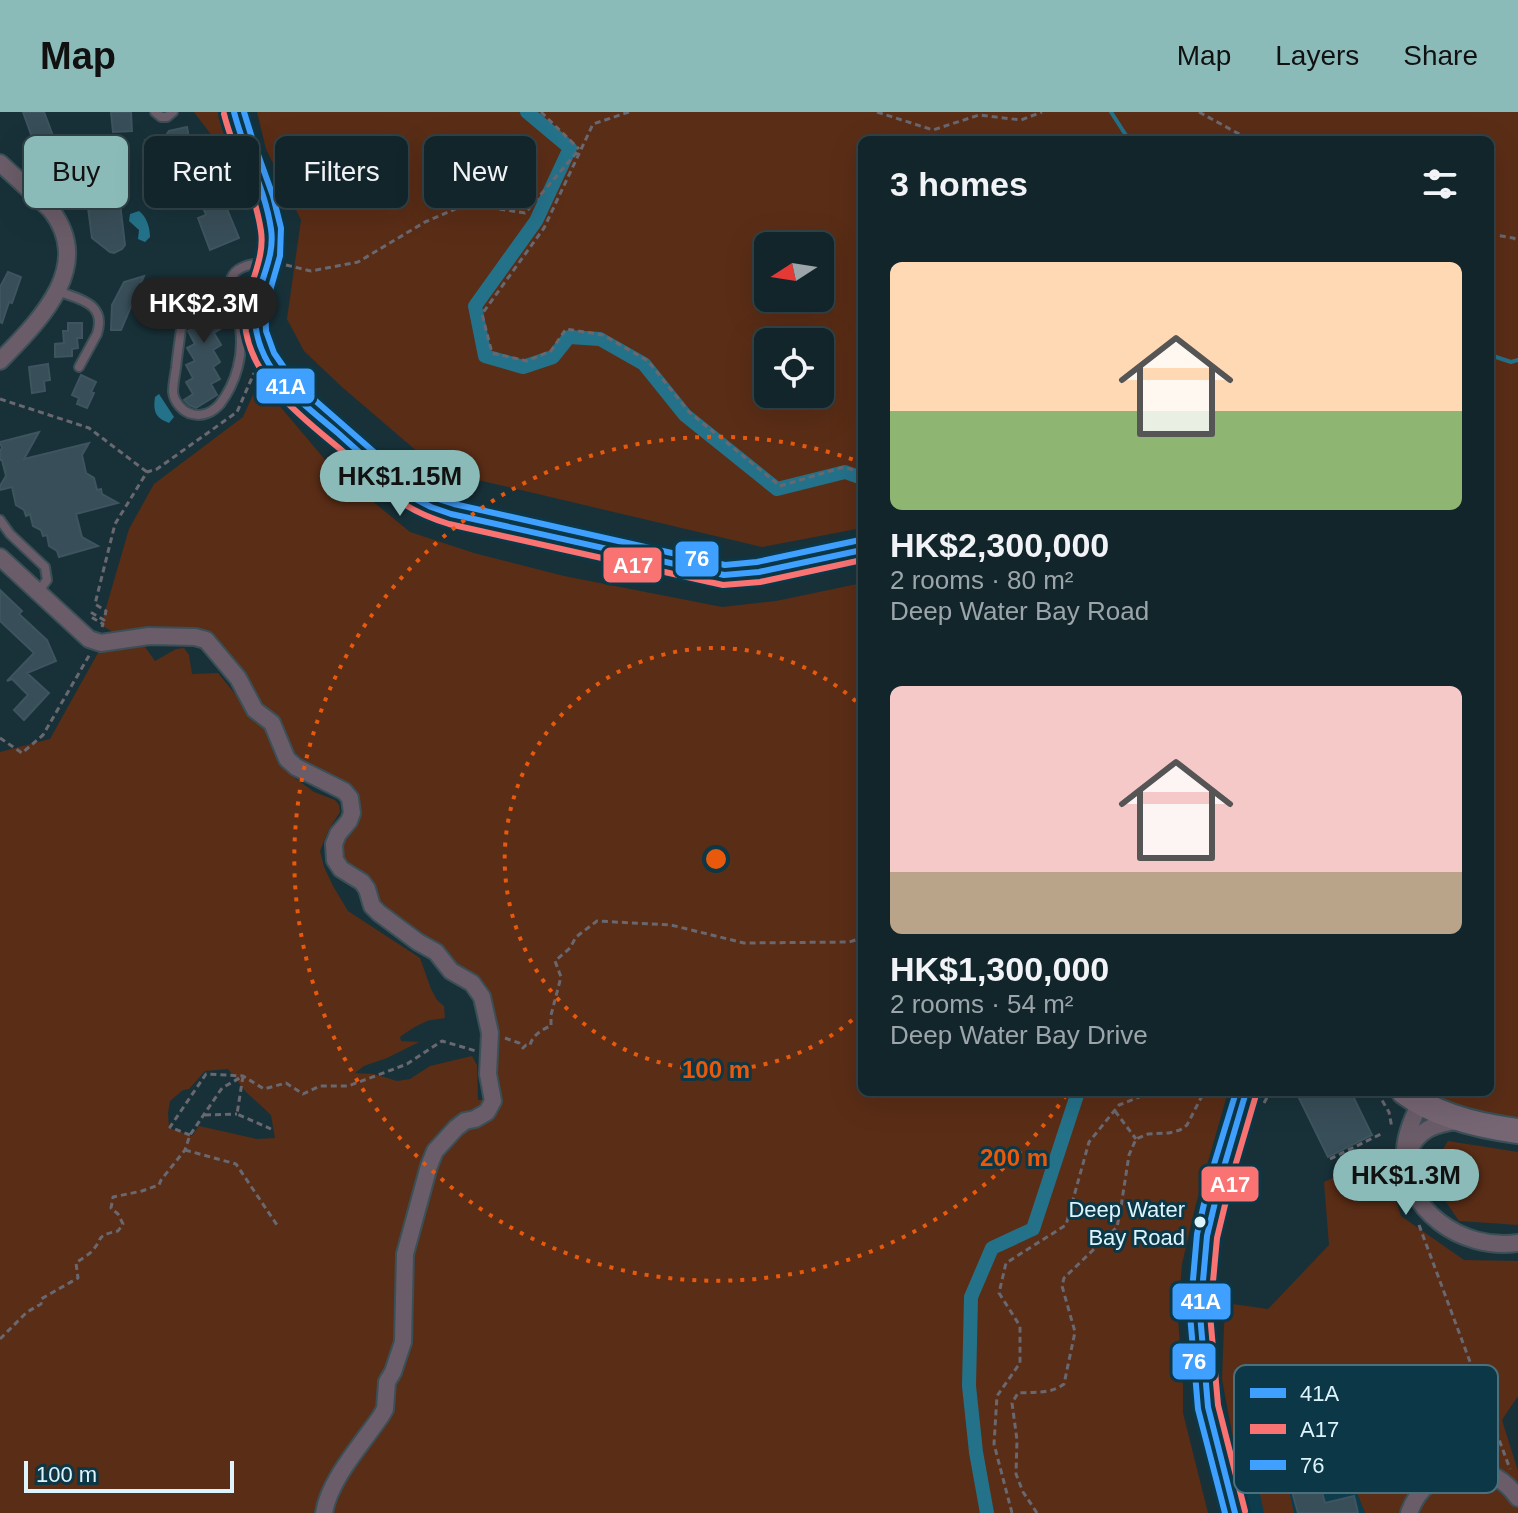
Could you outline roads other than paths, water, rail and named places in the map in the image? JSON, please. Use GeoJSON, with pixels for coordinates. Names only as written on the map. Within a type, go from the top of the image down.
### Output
{"type":"FeatureCollection","features":[{"type":"Feature","properties":{"kind":"main road"},"geometry":{"type":"LineString","coordinates":[[234,112],[268,214],[276,262],[259,289],[255,313],[258,339],[269,367],[287,389],[398,487],[423,504],[451,514],[724,575],[759,572],[858,551]]}},
{"type":"Feature","properties":{"kind":"main road"},"geometry":{"type":"LineString","coordinates":[[1412,1097],[1447,1115],[1518,1131]]}},
{"type":"Feature","properties":{"kind":"main road"},"geometry":{"type":"LineString","coordinates":[[1235,1513],[1208,1407],[1200,1314],[1207,1236],[1221,1177],[1252,1102]]}},
{"type":"Feature","properties":{"kind":"street"},"geometry":{"type":"LineString","coordinates":[[0,163],[50,209],[62,226],[68,253],[57,291],[39,320],[0,361]]}},
{"type":"Feature","properties":{"kind":"street"},"geometry":{"type":"LineString","coordinates":[[0,557],[84,636],[98,636],[108,642],[149,636],[206,640],[238,678],[255,710],[272,723],[287,759],[296,767],[344,791],[350,798],[352,813],[334,844],[335,860],[341,869],[362,882],[372,906],[379,913],[436,952],[451,971],[472,983],[482,997],[490,1033],[488,1074],[493,1101],[487,1112],[465,1121],[435,1151],[405,1254],[403,1342],[387,1382],[385,1409],[336,1480],[324,1513]]}},
{"type":"Feature","properties":{"kind":"street"},"geometry":{"type":"LineString","coordinates":[[1412,1097],[1405,1161],[1410,1183],[1421,1204],[1447,1228],[1476,1241],[1500,1245],[1518,1243]]}},
{"type":"Feature","properties":{"kind":"street"},"geometry":{"type":"LineString","coordinates":[[1405,1161],[1409,1149],[1423,1131],[1438,1124],[1468,1120]]}},
{"type":"Feature","properties":{"kind":"street"},"geometry":{"type":"LineString","coordinates":[[1498,1479],[1518,1498]]}},
{"type":"Feature","properties":{"kind":"street"},"geometry":{"type":"LineString","coordinates":[[1409,1513],[1420,1493]]}},
{"type":"Feature","properties":{"kind":"lane"},"geometry":{"type":"LineString","coordinates":[[155,112],[161,117],[173,112]]}},
{"type":"Feature","properties":{"kind":"lane"},"geometry":{"type":"LineString","coordinates":[[183,313],[173,392],[179,406],[200,415],[218,405],[238,367],[240,331],[229,291],[230,279],[242,267],[276,262]]}},
{"type":"Feature","properties":{"kind":"lane"},"geometry":{"type":"LineString","coordinates":[[57,291],[92,305],[99,316],[99,328],[79,367]]}},
{"type":"Feature","properties":{"kind":"lane"},"geometry":{"type":"LineString","coordinates":[[0,520],[10,534],[45,567],[47,580],[38,593]]}},
{"type":"Feature","properties":{"kind":"waterway"},"geometry":{"type":"LineString","coordinates":[[527,112],[570,148],[536,221],[475,306],[485,356],[523,367],[553,357],[569,337],[600,339],[644,364],[685,415],[777,489],[845,472],[858,477]]}},
{"type":"Feature","properties":{"kind":"waterway"},"geometry":{"type":"LineString","coordinates":[[1111,112],[1126,136]]}},
{"type":"Feature","properties":{"kind":"waterway"},"geometry":{"type":"LineString","coordinates":[[1494,356],[1511,362],[1518,360]]}},
{"type":"Feature","properties":{"kind":"waterway"},"geometry":{"type":"LineString","coordinates":[[987,1513],[969,1386],[971,1297],[992,1248],[1033,1229],[1077,1096]]}},
{"type":"Feature","properties":{"kind":"place","name":"Deep Water Bay Road"},"geometry":{"type":"Point","coordinates":[1200,1222]}}]}
